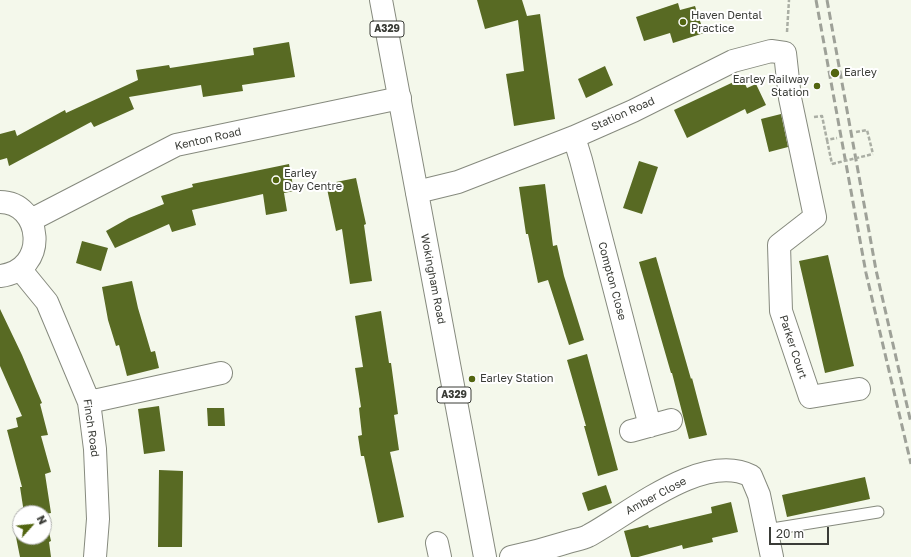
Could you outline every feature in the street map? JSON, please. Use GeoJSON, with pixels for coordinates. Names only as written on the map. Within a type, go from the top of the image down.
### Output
{"type":"FeatureCollection","features":[{"type":"Feature","properties":{"kind":"street","name":"Wokingham Road"},"geometry":{"type":"LineString","coordinates":[[381,0],[485,557]]}},
{"type":"Feature","properties":{"kind":"street","name":"Station Road"},"geometry":{"type":"LineString","coordinates":[[417,192],[458,182],[574,137],[633,111],[733,61],[771,51],[785,52]]}},
{"type":"Feature","properties":{"kind":"street","name":"Parker Court"},"geometry":{"type":"LineString","coordinates":[[785,52],[790,98],[815,217],[779,245],[781,311],[810,397],[859,389]]}},
{"type":"Feature","properties":{"kind":"street","name":"Kenton Road"},"geometry":{"type":"LineString","coordinates":[[31,220],[176,145],[400,98]]}},
{"type":"Feature","properties":{"kind":"street","name":"Compton Close"},"geometry":{"type":"LineString","coordinates":[[574,137],[640,429],[671,420]]}},
{"type":"Feature","properties":{"kind":"street"},"geometry":{"type":"LineString","coordinates":[[0,202],[14,205],[24,212],[31,220],[34,231],[34,247],[28,262],[10,273]]}},
{"type":"Feature","properties":{"kind":"street","name":"Finch Road"},"geometry":{"type":"LineString","coordinates":[[10,273],[48,302],[89,402],[95,449],[98,519],[94,557]]}},
{"type":"Feature","properties":{"kind":"street"},"geometry":{"type":"LineString","coordinates":[[89,402],[221,373]]}},
{"type":"Feature","properties":{"kind":"street","name":"Amber Close"},"geometry":{"type":"LineString","coordinates":[[511,557],[548,549],[587,536],[665,489],[693,477],[722,470],[738,471],[751,476],[759,495],[772,557]]}},
{"type":"Feature","properties":{"kind":"lane"},"geometry":{"type":"LineString","coordinates":[[766,530],[878,512]]}},
{"type":"Feature","properties":{"kind":"path"},"geometry":{"type":"LineString","coordinates":[[785,52],[789,0]]}},
{"type":"Feature","properties":{"kind":"path"},"geometry":{"type":"LineString","coordinates":[[827,140],[832,164],[873,154],[867,130],[856,132]]}},
{"type":"Feature","properties":{"kind":"building"},"geometry":{"type":"Polygon","coordinates":[[[477,0],[522,0],[527,16],[540,14],[555,119],[514,126],[506,74],[524,71],[518,20],[485,29],[477,0]]]}},
{"type":"Feature","properties":{"kind":"building","name":"Haven Dental Practice"},"geometry":{"type":"Polygon","coordinates":[[[678,3],[680,10],[695,6],[704,33],[673,43],[670,33],[644,41],[636,17],[678,3]]]}},
{"type":"Feature","properties":{"kind":"building"},"geometry":{"type":"Polygon","coordinates":[[[289,42],[295,77],[242,85],[243,91],[203,97],[201,85],[129,97],[134,109],[94,127],[91,122],[9,166],[7,158],[0,160],[0,134],[15,130],[17,136],[65,110],[66,113],[138,80],[136,70],[169,65],[170,68],[254,55],[253,48],[289,42]]]}},
{"type":"Feature","properties":{"kind":"building"},"geometry":{"type":"Polygon","coordinates":[[[605,66],[613,85],[586,98],[578,79],[605,66]]]}},
{"type":"Feature","properties":{"kind":"building"},"geometry":{"type":"Polygon","coordinates":[[[742,78],[747,88],[756,84],[766,105],[747,114],[745,109],[687,138],[674,110],[742,78]]]}},
{"type":"Feature","properties":{"kind":"building"},"geometry":{"type":"Polygon","coordinates":[[[781,114],[788,147],[769,152],[761,119],[781,114]]]}},
{"type":"Feature","properties":{"kind":"building"},"geometry":{"type":"Polygon","coordinates":[[[639,161],[658,167],[642,214],[623,208],[639,161]]]}},
{"type":"Feature","properties":{"kind":"building"},"geometry":{"type":"Polygon","coordinates":[[[289,164],[294,191],[284,193],[287,211],[266,215],[263,194],[192,210],[196,225],[172,232],[169,224],[115,248],[106,231],[129,218],[164,204],[161,196],[193,187],[192,184],[289,164]]]}},
{"type":"Feature","properties":{"kind":"building"},"geometry":{"type":"Polygon","coordinates":[[[356,178],[366,224],[364,225],[372,281],[350,284],[342,229],[336,231],[326,184],[356,178]]]}},
{"type":"Feature","properties":{"kind":"building"},"geometry":{"type":"Polygon","coordinates":[[[545,184],[553,246],[557,245],[564,276],[584,340],[569,345],[548,280],[538,283],[528,234],[526,234],[519,187],[545,184]]]}},
{"type":"Feature","properties":{"kind":"building"},"geometry":{"type":"Polygon","coordinates":[[[82,241],[108,248],[101,271],[76,263],[82,241]]]}},
{"type":"Feature","properties":{"kind":"building"},"geometry":{"type":"Polygon","coordinates":[[[828,255],[854,366],[825,373],[799,261],[828,255]]]}},
{"type":"Feature","properties":{"kind":"building"},"geometry":{"type":"Polygon","coordinates":[[[656,257],[691,379],[692,378],[707,435],[689,439],[672,373],[639,262],[656,257]]]}},
{"type":"Feature","properties":{"kind":"building"},"geometry":{"type":"Polygon","coordinates":[[[132,281],[151,352],[155,351],[159,368],[127,376],[119,345],[116,346],[108,320],[102,287],[132,281]]]}},
{"type":"Feature","properties":{"kind":"building"},"geometry":{"type":"Polygon","coordinates":[[[0,309],[22,355],[42,403],[40,404],[48,435],[41,436],[51,472],[45,474],[50,505],[23,505],[20,487],[22,487],[7,430],[18,427],[16,418],[22,416],[0,366],[0,309]]]}},
{"type":"Feature","properties":{"kind":"building"},"geometry":{"type":"Polygon","coordinates":[[[381,311],[389,363],[391,363],[398,414],[394,415],[399,450],[390,452],[404,517],[378,523],[364,456],[361,456],[358,436],[362,435],[359,408],[361,407],[355,368],[363,367],[355,316],[381,311]]]}},
{"type":"Feature","properties":{"kind":"building"},"geometry":{"type":"Polygon","coordinates":[[[587,354],[618,470],[598,476],[584,426],[586,426],[567,360],[587,354]]]}},
{"type":"Feature","properties":{"kind":"building"},"geometry":{"type":"Polygon","coordinates":[[[159,406],[165,451],[144,454],[138,409],[159,406]]]}},
{"type":"Feature","properties":{"kind":"building"},"geometry":{"type":"Polygon","coordinates":[[[207,408],[224,408],[225,426],[208,426],[207,408]]]}},
{"type":"Feature","properties":{"kind":"building"},"geometry":{"type":"Polygon","coordinates":[[[159,470],[183,471],[182,547],[158,547],[159,470]]]}},
{"type":"Feature","properties":{"kind":"building"},"geometry":{"type":"Polygon","coordinates":[[[865,477],[870,499],[787,517],[782,495],[865,477]]]}},
{"type":"Feature","properties":{"kind":"building"},"geometry":{"type":"Polygon","coordinates":[[[606,485],[612,503],[588,511],[582,493],[606,485]]]}},
{"type":"Feature","properties":{"kind":"building"},"geometry":{"type":"Polygon","coordinates":[[[731,502],[738,532],[712,538],[713,542],[683,549],[682,545],[638,557],[631,557],[624,531],[648,525],[649,528],[712,513],[711,507],[731,502]]]}},
{"type":"Feature","properties":{"kind":"building"},"geometry":{"type":"Polygon","coordinates":[[[18,545],[49,545],[51,557],[20,557],[18,545]]]}},
{"type":"Feature","properties":{"kind":"railway"},"geometry":{"type":"LineString","coordinates":[[816,0],[866,273],[911,464]]}},
{"type":"Feature","properties":{"kind":"railway"},"geometry":{"type":"LineString","coordinates":[[827,0],[876,270],[911,423]]}},
{"type":"Feature","properties":{"kind":"place","name":"Haven Dental Practice"},"geometry":{"type":"Point","coordinates":[683,22]}},
{"type":"Feature","properties":{"kind":"place","name":"Earley"},"geometry":{"type":"Point","coordinates":[835,73]}},
{"type":"Feature","properties":{"kind":"place","name":"Earley Railway Station"},"geometry":{"type":"Point","coordinates":[817,86]}},
{"type":"Feature","properties":{"kind":"place","name":"Earley Day Centre"},"geometry":{"type":"Point","coordinates":[276,180]}},
{"type":"Feature","properties":{"kind":"place","name":"Earley Station"},"geometry":{"type":"Point","coordinates":[472,379]}}]}
